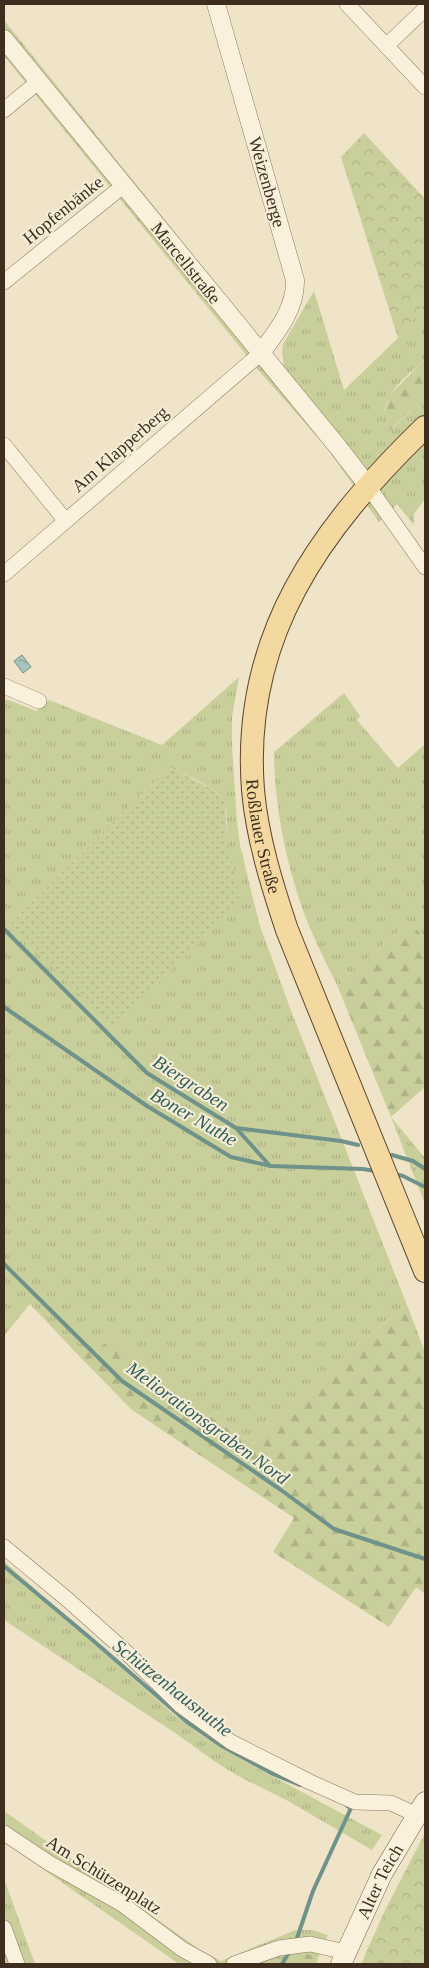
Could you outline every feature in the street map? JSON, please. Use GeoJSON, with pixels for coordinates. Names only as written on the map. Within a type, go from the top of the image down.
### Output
{"type":"FeatureCollection","features":[{"type":"Feature","properties":{"kind":"main road","name":"Roßlauer Straße"},"geometry":{"type":"LineString","coordinates":[[425,427],[368,486],[313,556],[296,584],[278,624],[261,678],[256,708],[252,761],[256,812],[277,900],[310,991],[425,1271]]}},
{"type":"Feature","properties":{"kind":"main road","name":"Alter Teich"},"geometry":{"type":"LineString","coordinates":[[343,1958],[382,1874],[421,1808]]}},
{"type":"Feature","properties":{"kind":"street","name":"Weizenberge"},"geometry":{"type":"LineString","coordinates":[[216,4],[295,280],[293,302],[273,338],[260,354]]}},
{"type":"Feature","properties":{"kind":"street"},"geometry":{"type":"LineString","coordinates":[[346,4],[425,87]]}},
{"type":"Feature","properties":{"kind":"street"},"geometry":{"type":"LineString","coordinates":[[386,46],[425,9]]}},
{"type":"Feature","properties":{"kind":"street","name":"Marcellstraße"},"geometry":{"type":"LineString","coordinates":[[4,39],[368,486]]}},
{"type":"Feature","properties":{"kind":"street"},"geometry":{"type":"LineString","coordinates":[[4,110],[38,82]]}},
{"type":"Feature","properties":{"kind":"street","name":"Hopfenbänke"},"geometry":{"type":"LineString","coordinates":[[4,282],[123,186]]}},
{"type":"Feature","properties":{"kind":"street","name":"Am Klapperberg"},"geometry":{"type":"LineString","coordinates":[[4,574],[260,354]]}},
{"type":"Feature","properties":{"kind":"street"},"geometry":{"type":"LineString","coordinates":[[4,445],[65,520]]}},
{"type":"Feature","properties":{"kind":"street"},"geometry":{"type":"LineString","coordinates":[[368,486],[425,567]]}},
{"type":"Feature","properties":{"kind":"street"},"geometry":{"type":"LineString","coordinates":[[4,686],[39,701]]}},
{"type":"Feature","properties":{"kind":"street"},"geometry":{"type":"LineString","coordinates":[[4,1547],[68,1600],[125,1651],[180,1705],[231,1742],[310,1782],[355,1802],[391,1803],[421,1808]]}},
{"type":"Feature","properties":{"kind":"street","name":"Am Schützenplatz"},"geometry":{"type":"LineString","coordinates":[[4,1833],[49,1863],[122,1904],[182,1949],[209,1964]]}},
{"type":"Feature","properties":{"kind":"street"},"geometry":{"type":"LineString","coordinates":[[4,1928],[16,1964]]}},
{"type":"Feature","properties":{"kind":"street"},"geometry":{"type":"LineString","coordinates":[[234,1964],[279,1948],[316,1945],[343,1958]]}},
{"type":"Feature","properties":{"kind":"green space"},"geometry":{"type":"Polygon","coordinates":[[[4,20],[284,368],[283,344],[314,291],[344,390],[398,338],[425,303],[425,359],[401,381],[388,399],[385,409],[387,418],[393,428],[425,396],[425,499],[414,514],[414,525],[397,504],[379,522],[327,448],[260,372],[4,56],[4,20]]]}},
{"type":"Feature","properties":{"kind":"green space"},"geometry":{"type":"Polygon","coordinates":[[[364,133],[425,199],[425,303],[398,338],[341,157],[364,133]]]}},
{"type":"Feature","properties":{"kind":"green space"},"geometry":{"type":"Polygon","coordinates":[[[425,359],[425,396],[388,432],[385,415],[388,397],[425,359]]]}},
{"type":"Feature","properties":{"kind":"green space"},"geometry":{"type":"Polygon","coordinates":[[[239,677],[232,717],[237,822],[240,845],[259,923],[290,1008],[407,1305],[357,1345],[348,1356],[253,1444],[160,1385],[140,1360],[115,1339],[79,1356],[30,1304],[4,1336],[4,702],[6,699],[36,711],[49,700],[162,745],[239,677]],[[169,767],[9,925],[227,838],[226,811],[221,797],[191,777],[169,767]]]}},
{"type":"Feature","properties":{"kind":"green space"},"geometry":{"type":"Polygon","coordinates":[[[344,693],[360,716],[357,720],[398,768],[425,744],[425,939],[410,921],[337,985],[305,916],[291,871],[280,822],[274,752],[344,693]]]}},
{"type":"Feature","properties":{"kind":"green space"},"geometry":{"type":"Polygon","coordinates":[[[169,767],[212,789],[225,803],[227,838],[241,902],[113,1028],[9,925],[169,767]]]}},
{"type":"Feature","properties":{"kind":"green space"},"geometry":{"type":"Polygon","coordinates":[[[410,921],[425,939],[425,1087],[391,1117],[337,985],[410,921]]]}},
{"type":"Feature","properties":{"kind":"green space"},"geometry":{"type":"Polygon","coordinates":[[[391,1117],[425,1158],[425,1204],[391,1117]]]}},
{"type":"Feature","properties":{"kind":"green space"},"geometry":{"type":"Polygon","coordinates":[[[407,1305],[425,1352],[425,1594],[416,1587],[389,1627],[273,1552],[294,1518],[132,1410],[79,1356],[115,1339],[140,1360],[160,1385],[253,1444],[348,1356],[357,1345],[407,1305]]]}},
{"type":"Feature","properties":{"kind":"green space"},"geometry":{"type":"Polygon","coordinates":[[[4,1561],[172,1713],[201,1735],[246,1762],[382,1835],[372,1850],[214,1761],[178,1735],[4,1620],[4,1561]]]}},
{"type":"Feature","properties":{"kind":"green space"},"geometry":{"type":"Polygon","coordinates":[[[4,1811],[199,1949],[221,1961],[295,1930],[313,1930],[328,1935],[318,1958],[306,1953],[259,1964],[179,1964],[4,1842],[4,1811]]]}},
{"type":"Feature","properties":{"kind":"green space"},"geometry":{"type":"Polygon","coordinates":[[[425,1833],[425,1964],[361,1964],[385,1910],[425,1833]]]}},
{"type":"Feature","properties":{"kind":"green space"},"geometry":{"type":"Polygon","coordinates":[[[4,1879],[35,1964],[5,1964],[4,1879]]]}},
{"type":"Feature","properties":{"kind":"green space"},"geometry":{"type":"Polygon","coordinates":[[[306,1953],[318,1958],[316,1964],[259,1964],[266,1960],[306,1953]]]}},
{"type":"Feature","properties":{"kind":"water"},"geometry":{"type":"Polygon","coordinates":[[[22,655],[31,667],[23,673],[14,661],[22,655]]]}},
{"type":"Feature","properties":{"kind":"waterway","name":"Biergraben"},"geometry":{"type":"LineString","coordinates":[[4,929],[147,1073],[236,1128],[341,1141],[358,1145]]}},
{"type":"Feature","properties":{"kind":"waterway","name":"Boner Nuthe"},"geometry":{"type":"LineString","coordinates":[[4,1007],[147,1106],[231,1157],[271,1166],[375,1171]]}},
{"type":"Feature","properties":{"kind":"waterway"},"geometry":{"type":"LineString","coordinates":[[236,1128],[270,1166]]}},
{"type":"Feature","properties":{"kind":"waterway","name":"Biergraben"},"geometry":{"type":"LineString","coordinates":[[392,1155],[413,1161],[425,1169]]}},
{"type":"Feature","properties":{"kind":"waterway","name":"Boner Nuthe"},"geometry":{"type":"LineString","coordinates":[[394,1174],[403,1176],[425,1187]]}},
{"type":"Feature","properties":{"kind":"waterway","name":"Meliorationsgraben Nord"},"geometry":{"type":"LineString","coordinates":[[4,1264],[122,1381],[281,1490],[334,1529],[425,1559]]}},
{"type":"Feature","properties":{"kind":"waterway","name":"Schützenhausnuthe"},"geometry":{"type":"LineString","coordinates":[[4,1566],[187,1722],[222,1746],[273,1774],[300,1785]]}},
{"type":"Feature","properties":{"kind":"waterway","name":"Schützenhausnuthe"},"geometry":{"type":"LineString","coordinates":[[296,1941],[313,1891],[351,1808],[347,1806]]}},
{"type":"Feature","properties":{"kind":"waterway","name":"Schützenhausnuthe"},"geometry":{"type":"LineString","coordinates":[[282,1964],[290,1951]]}}]}
